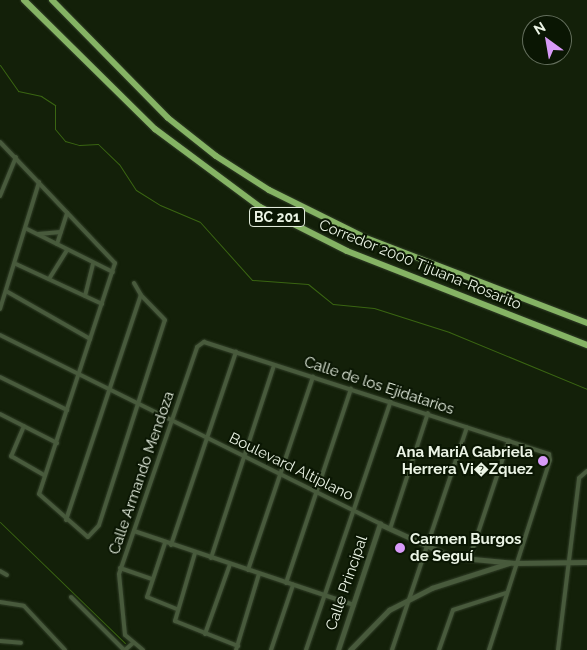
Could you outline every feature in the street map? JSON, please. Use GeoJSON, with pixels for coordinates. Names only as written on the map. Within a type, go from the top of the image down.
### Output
{"type":"FeatureCollection","features":[{"type":"Feature","properties":{"kind":"highway","name":"Corredor 2000 Tijuana-Rosarito"},"geometry":{"type":"LineString","coordinates":[[24,0],[155,129],[260,207],[294,227],[355,254],[587,345]]}},
{"type":"Feature","properties":{"kind":"highway","name":"Corredor 2000 Tijuana-Rosarito"},"geometry":{"type":"LineString","coordinates":[[52,0],[168,118],[222,159],[269,190],[366,238],[587,323]]}},
{"type":"Feature","properties":{"kind":"street"},"geometry":{"type":"LineString","coordinates":[[0,142],[113,260],[113,272],[40,496],[86,536],[92,536],[99,525],[165,319],[141,295],[134,283]]}},
{"type":"Feature","properties":{"kind":"street"},"geometry":{"type":"LineString","coordinates":[[0,196],[2,182],[16,157]]}},
{"type":"Feature","properties":{"kind":"street"},"geometry":{"type":"LineString","coordinates":[[0,309],[27,229],[39,182]]}},
{"type":"Feature","properties":{"kind":"street"},"geometry":{"type":"LineString","coordinates":[[57,244],[67,213]]}},
{"type":"Feature","properties":{"kind":"street"},"geometry":{"type":"LineString","coordinates":[[27,229],[113,272]]}},
{"type":"Feature","properties":{"kind":"street"},"geometry":{"type":"LineString","coordinates":[[36,234],[60,232]]}},
{"type":"Feature","properties":{"kind":"street"},"geometry":{"type":"LineString","coordinates":[[49,279],[67,250]]}},
{"type":"Feature","properties":{"kind":"street"},"geometry":{"type":"LineString","coordinates":[[85,296],[93,262]]}},
{"type":"Feature","properties":{"kind":"street"},"geometry":{"type":"LineString","coordinates":[[16,264],[102,304]]}},
{"type":"Feature","properties":{"kind":"street"},"geometry":{"type":"LineString","coordinates":[[6,291],[90,339]]}},
{"type":"Feature","properties":{"kind":"street"},"geometry":{"type":"LineString","coordinates":[[66,520],[141,295]]}},
{"type":"Feature","properties":{"kind":"street","name":"Boulevard Altiplano"},"geometry":{"type":"LineString","coordinates":[[0,335],[280,477],[446,556],[469,560],[512,563],[569,560],[587,562]]}},
{"type":"Feature","properties":{"kind":"street","name":"Calle de los Ejidatarios"},"geometry":{"type":"LineString","coordinates":[[200,342],[428,413],[550,456],[512,563]]}},
{"type":"Feature","properties":{"kind":"street","name":"Calle Armando Mendoza"},"geometry":{"type":"LineString","coordinates":[[133,643],[125,634],[118,579],[120,568],[200,342]]}},
{"type":"Feature","properties":{"kind":"street"},"geometry":{"type":"LineString","coordinates":[[171,545],[209,440],[236,352]]}},
{"type":"Feature","properties":{"kind":"street"},"geometry":{"type":"LineString","coordinates":[[211,558],[274,365]]}},
{"type":"Feature","properties":{"kind":"street"},"geometry":{"type":"LineString","coordinates":[[0,376],[67,410]]}},
{"type":"Feature","properties":{"kind":"street"},"geometry":{"type":"LineString","coordinates":[[248,570],[313,377]]}},
{"type":"Feature","properties":{"kind":"street"},"geometry":{"type":"LineString","coordinates":[[286,583],[351,389]]}},
{"type":"Feature","properties":{"kind":"street"},"geometry":{"type":"LineString","coordinates":[[306,650],[390,401]]}},
{"type":"Feature","properties":{"kind":"street"},"geometry":{"type":"LineString","coordinates":[[390,529],[428,413]]}},
{"type":"Feature","properties":{"kind":"street"},"geometry":{"type":"LineString","coordinates":[[0,414],[57,443]]}},
{"type":"Feature","properties":{"kind":"street"},"geometry":{"type":"LineString","coordinates":[[24,426],[12,456],[45,476]]}},
{"type":"Feature","properties":{"kind":"street"},"geometry":{"type":"LineString","coordinates":[[392,650],[467,427]]}},
{"type":"Feature","properties":{"kind":"street"},"geometry":{"type":"LineString","coordinates":[[469,560],[509,440]]}},
{"type":"Feature","properties":{"kind":"street"},"geometry":{"type":"LineString","coordinates":[[558,650],[581,473],[587,472]]}},
{"type":"Feature","properties":{"kind":"street","name":"Calle Principal"},"geometry":{"type":"LineString","coordinates":[[338,650],[380,524]]}},
{"type":"Feature","properties":{"kind":"street"},"geometry":{"type":"LineString","coordinates":[[134,531],[293,586],[354,604]]}},
{"type":"Feature","properties":{"kind":"street"},"geometry":{"type":"LineString","coordinates":[[165,543],[148,598],[177,609]]}},
{"type":"Feature","properties":{"kind":"street"},"geometry":{"type":"LineString","coordinates":[[195,553],[177,609],[176,623],[237,648],[259,574]]}},
{"type":"Feature","properties":{"kind":"street"},"geometry":{"type":"LineString","coordinates":[[350,650],[385,612],[410,598],[432,588],[512,563],[506,593],[489,650]]}},
{"type":"Feature","properties":{"kind":"street"},"geometry":{"type":"LineString","coordinates":[[205,634],[230,564]]}},
{"type":"Feature","properties":{"kind":"street"},"geometry":{"type":"LineString","coordinates":[[120,568],[152,580]]}},
{"type":"Feature","properties":{"kind":"street"},"geometry":{"type":"LineString","coordinates":[[0,571],[7,575]]}},
{"type":"Feature","properties":{"kind":"street"},"geometry":{"type":"LineString","coordinates":[[271,650],[293,586]]}},
{"type":"Feature","properties":{"kind":"street"},"geometry":{"type":"LineString","coordinates":[[439,650],[453,610],[506,593]]}},
{"type":"Feature","properties":{"kind":"street"},"geometry":{"type":"LineString","coordinates":[[71,596],[125,650],[133,643],[143,650]]}},
{"type":"Feature","properties":{"kind":"street"},"geometry":{"type":"LineString","coordinates":[[0,602],[24,606],[65,650]]}},
{"type":"Feature","properties":{"kind":"street"},"geometry":{"type":"LineString","coordinates":[[0,641],[22,643]]}},
{"type":"Feature","properties":{"kind":"waterway"},"geometry":{"type":"LineString","coordinates":[[0,65],[18,91],[41,96],[55,105],[55,129],[65,141],[79,145],[98,144],[119,164],[136,190],[160,205],[200,222],[252,280],[308,284],[333,304],[374,308],[449,332],[587,389]]}},
{"type":"Feature","properties":{"kind":"waterway"},"geometry":{"type":"LineString","coordinates":[[0,522],[125,643]]}},
{"type":"Feature","properties":{"kind":"place","name":"Ana MariA Gabriela Herrera Vi�Zquez"},"geometry":{"type":"Point","coordinates":[543,461]}},
{"type":"Feature","properties":{"kind":"place","name":"Carmen Burgos de Seguí"},"geometry":{"type":"Point","coordinates":[400,548]}}]}
